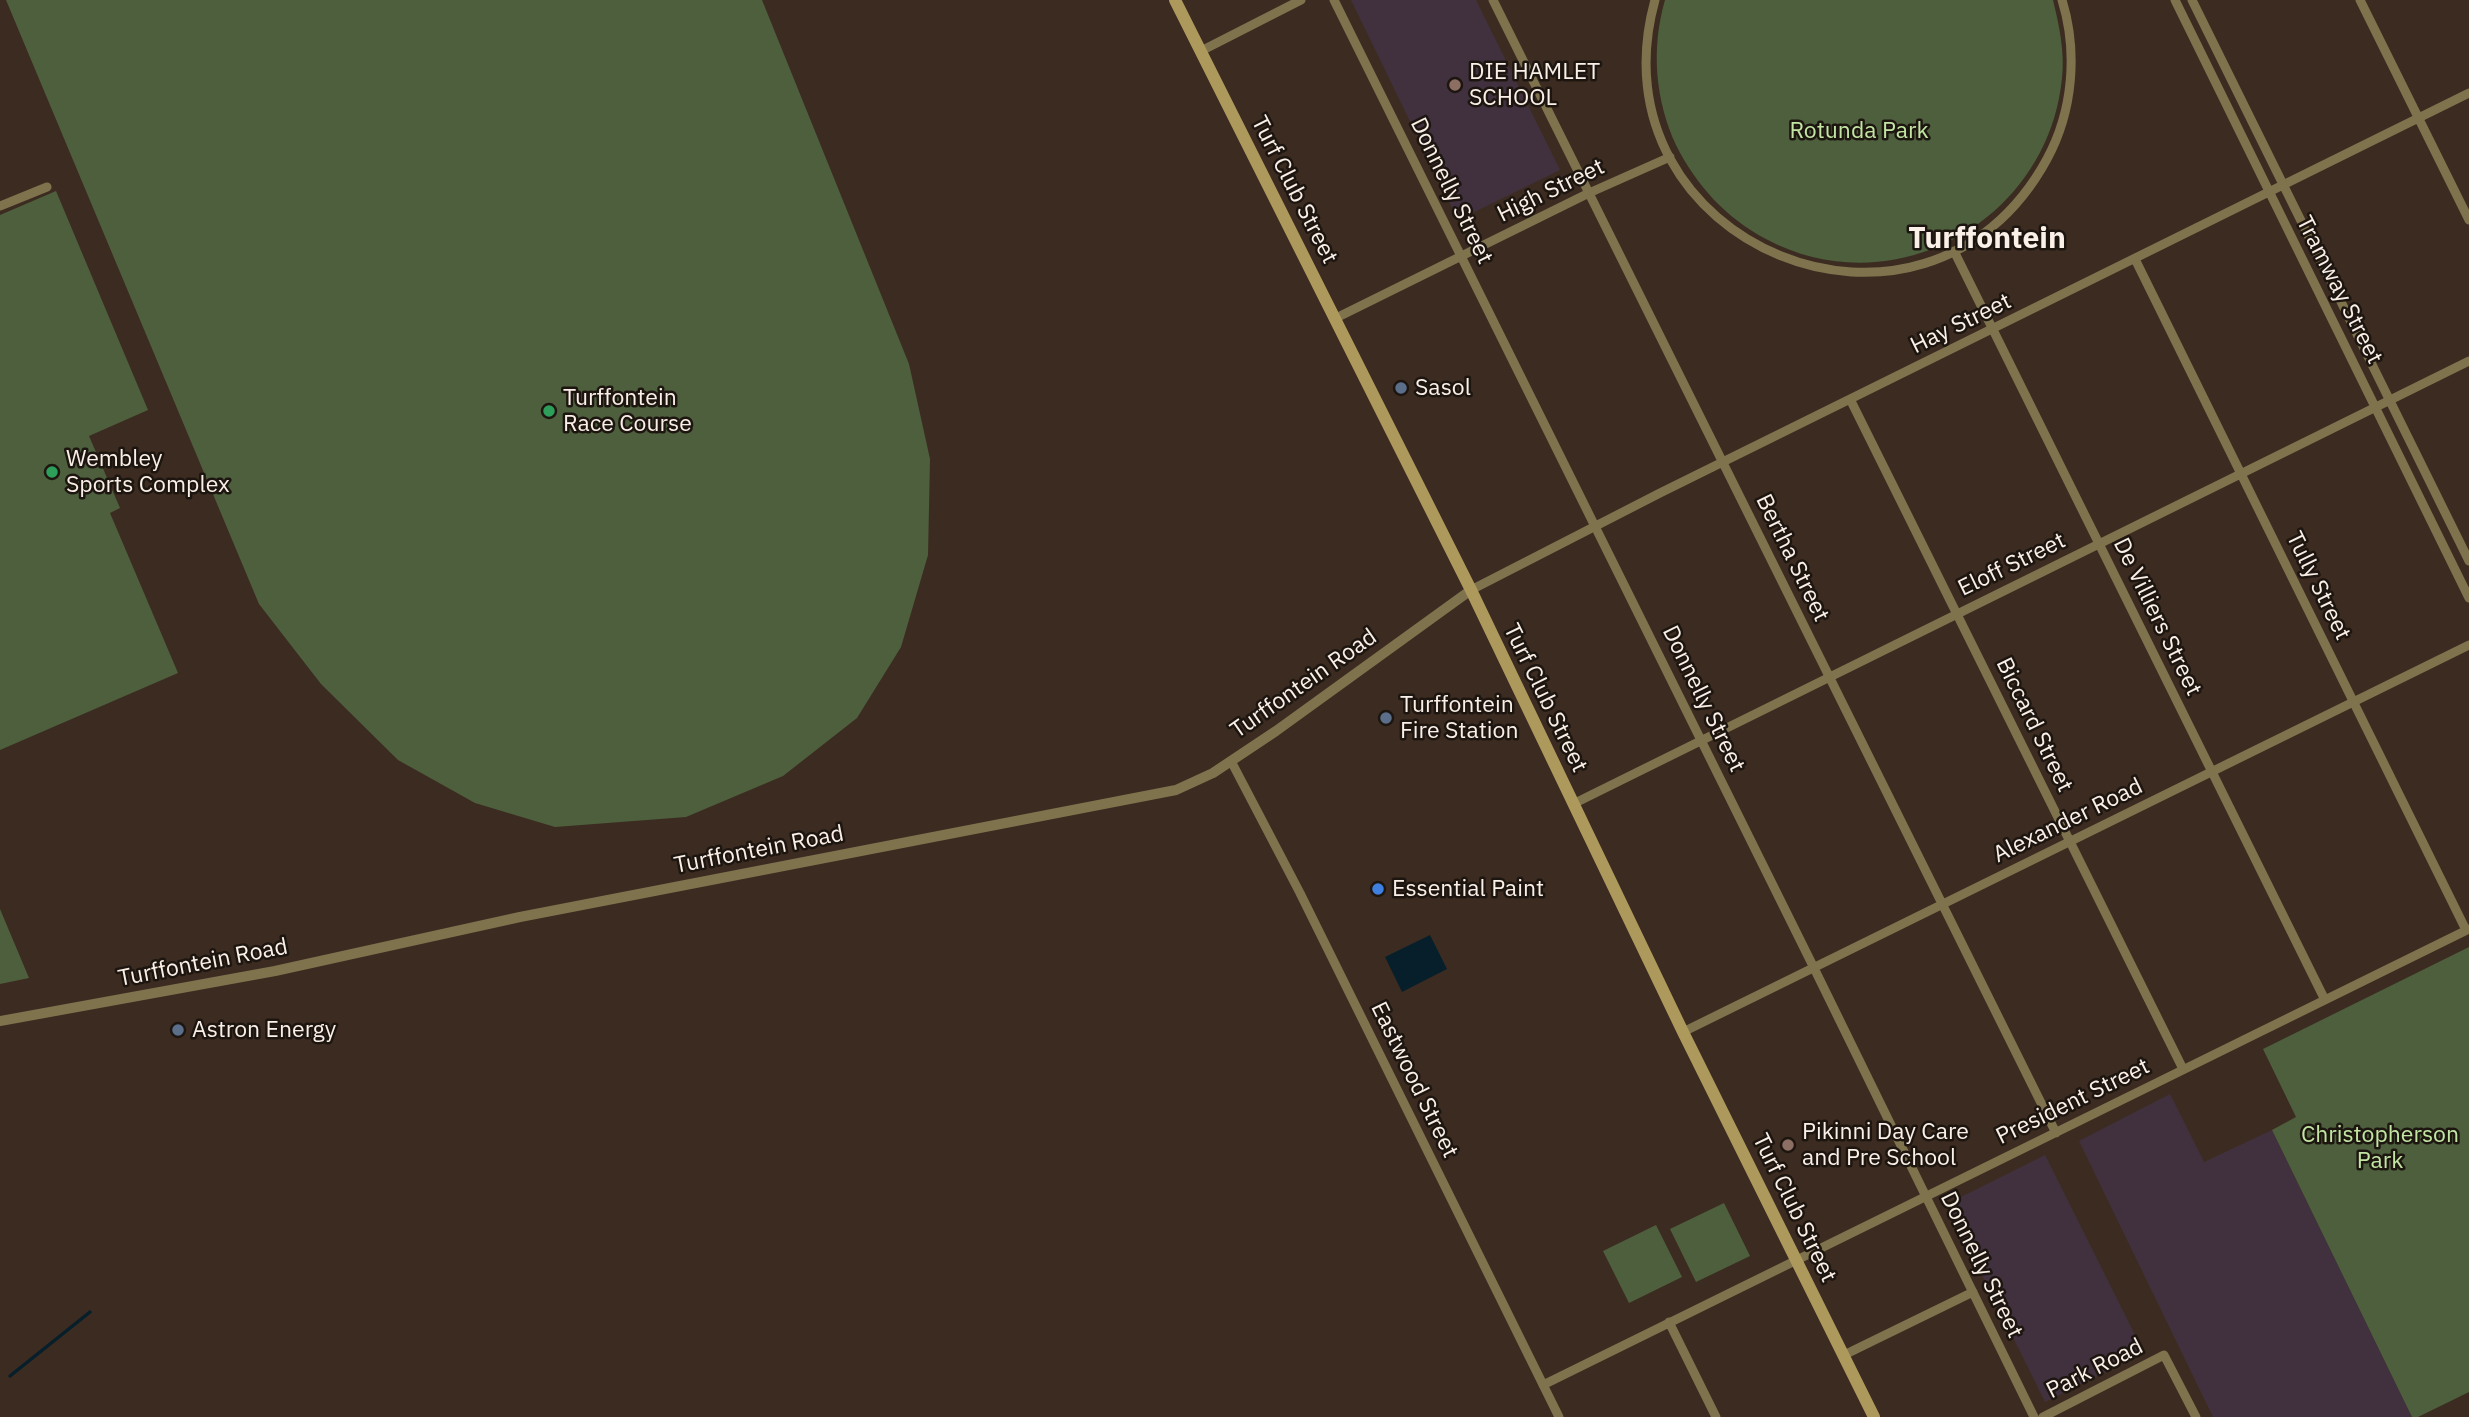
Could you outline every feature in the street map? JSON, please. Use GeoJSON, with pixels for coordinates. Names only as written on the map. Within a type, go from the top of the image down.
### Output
{"type":"FeatureCollection","features":[{"type":"Feature","properties":{"kind":"main road","name":"Turf Club Street"},"geometry":{"type":"LineString","coordinates":[[1175,0],[1471,590],[1683,1031],[1874,1417]]}},
{"type":"Feature","properties":{"kind":"street"},"geometry":{"type":"LineString","coordinates":[[1201,51],[1301,0]]}},
{"type":"Feature","properties":{"kind":"street","name":"Donnelly Street"},"geometry":{"type":"LineString","coordinates":[[1334,0],[2034,1417]]}},
{"type":"Feature","properties":{"kind":"street","name":"Bertha Street"},"geometry":{"type":"LineString","coordinates":[[1493,0],[2056,1133]]}},
{"type":"Feature","properties":{"kind":"street"},"geometry":{"type":"LineString","coordinates":[[1656,0],[1649,28],[1648,81],[1652,107],[1670,157],[1689,186],[1725,224],[1753,244],[1801,265],[1853,273],[1887,271],[1921,264],[1954,251],[1994,226],[2034,182],[2061,129],[2070,82],[2070,34],[2062,0]]}},
{"type":"Feature","properties":{"kind":"street","name":"Tramway Street"},"geometry":{"type":"LineString","coordinates":[[2175,0],[2469,597]]}},
{"type":"Feature","properties":{"kind":"street","name":"Tramway Street"},"geometry":{"type":"LineString","coordinates":[[2192,0],[2469,561]]}},
{"type":"Feature","properties":{"kind":"street"},"geometry":{"type":"LineString","coordinates":[[2360,0],[2469,220]]}},
{"type":"Feature","properties":{"kind":"street"},"geometry":{"type":"LineString","coordinates":[[2200,51],[2214,44]]}},
{"type":"Feature","properties":{"kind":"street","name":"Hay Street"},"geometry":{"type":"LineString","coordinates":[[1471,590],[1723,462],[2469,93]]}},
{"type":"Feature","properties":{"kind":"street","name":"High Street"},"geometry":{"type":"LineString","coordinates":[[1336,318],[1589,193],[1670,157]]}},
{"type":"Feature","properties":{"kind":"street"},"geometry":{"type":"LineString","coordinates":[[0,206],[47,187]]}},
{"type":"Feature","properties":{"kind":"street","name":"De Villiers Street"},"geometry":{"type":"LineString","coordinates":[[1954,251],[2325,1000]]}},
{"type":"Feature","properties":{"kind":"street","name":"Tully Street"},"geometry":{"type":"LineString","coordinates":[[2135,260],[2468,929]]}},
{"type":"Feature","properties":{"kind":"street"},"geometry":{"type":"LineString","coordinates":[[2321,298],[2335,290]]}},
{"type":"Feature","properties":{"kind":"street","name":"Eloff Street"},"geometry":{"type":"LineString","coordinates":[[1573,804],[2469,361]]}},
{"type":"Feature","properties":{"kind":"street","name":"Biccard Street"},"geometry":{"type":"LineString","coordinates":[[1850,399],[2183,1069]]}},
{"type":"Feature","properties":{"kind":"street","name":"Turffontein Road"},"geometry":{"type":"LineString","coordinates":[[0,1021],[275,971],[520,917],[1154,796],[1188,785],[1231,761],[1471,590]]}},
{"type":"Feature","properties":{"kind":"street","name":"Alexander Road"},"geometry":{"type":"LineString","coordinates":[[1683,1031],[2469,645]]}},
{"type":"Feature","properties":{"kind":"street","name":"Eastwood Street"},"geometry":{"type":"LineString","coordinates":[[1231,761],[1300,893],[1559,1417]]}},
{"type":"Feature","properties":{"kind":"street","name":"President Street"},"geometry":{"type":"LineString","coordinates":[[1543,1385],[2468,929]]}},
{"type":"Feature","properties":{"kind":"street"},"geometry":{"type":"LineString","coordinates":[[1844,1355],[1973,1292]]}},
{"type":"Feature","properties":{"kind":"street"},"geometry":{"type":"LineString","coordinates":[[1669,1322],[1716,1417]]}},
{"type":"Feature","properties":{"kind":"street","name":"Park Road"},"geometry":{"type":"LineString","coordinates":[[2043,1417],[2164,1355],[2196,1417]]}},
{"type":"Feature","properties":{"kind":"shaded area","name":"DIE HAMLET SCHOOL"},"geometry":{"type":"Polygon","coordinates":[[[1351,0],[1476,0],[1560,170],[1458,220],[1351,0]]]}},
{"type":"Feature","properties":{"kind":"shaded area"},"geometry":{"type":"Polygon","coordinates":[[[2170,1094],[2204,1162],[2272,1130],[2412,1417],[2213,1417],[2079,1141],[2170,1094]]]}},
{"type":"Feature","properties":{"kind":"shaded area"},"geometry":{"type":"Polygon","coordinates":[[[2045,1155],[2144,1353],[2045,1402],[1947,1204],[2045,1155]]]}},
{"type":"Feature","properties":{"kind":"green space","name":"Turffontein Race Course"},"geometry":{"type":"Polygon","coordinates":[[[6,0],[762,0],[909,364],[930,459],[928,555],[901,647],[857,718],[783,776],[686,817],[555,827],[475,803],[398,760],[321,684],[259,604],[6,0]]]}},
{"type":"Feature","properties":{"kind":"green space","name":"Rotunda Park"},"geometry":{"type":"Polygon","coordinates":[[[1665,0],[2053,0],[2061,39],[2063,68],[2050,129],[2028,173],[1996,210],[1956,238],[1912,256],[1864,263],[1815,257],[1751,231],[1725,211],[1703,187],[1684,160],[1663,110],[1657,74],[1658,37],[1665,0]]]}},
{"type":"Feature","properties":{"kind":"green space","name":"Wembley Sports Complex"},"geometry":{"type":"Polygon","coordinates":[[[56,191],[148,410],[89,436],[120,508],[110,513],[178,673],[0,750],[0,215],[56,191]]]}},
{"type":"Feature","properties":{"kind":"green space"},"geometry":{"type":"Polygon","coordinates":[[[0,909],[29,978],[0,984],[0,909]]]}},
{"type":"Feature","properties":{"kind":"green space","name":"Christopherson Park"},"geometry":{"type":"Polygon","coordinates":[[[2469,947],[2469,1392],[2418,1417],[2412,1417],[2272,1130],[2296,1117],[2263,1049],[2469,947]]]}},
{"type":"Feature","properties":{"kind":"green space"},"geometry":{"type":"Polygon","coordinates":[[[1724,1203],[1750,1256],[1696,1282],[1670,1229],[1724,1203]]]}},
{"type":"Feature","properties":{"kind":"green space"},"geometry":{"type":"Polygon","coordinates":[[[1656,1225],[1682,1277],[1629,1303],[1603,1251],[1656,1225]]]}},
{"type":"Feature","properties":{"kind":"water"},"geometry":{"type":"Polygon","coordinates":[[[1430,935],[1447,969],[1402,992],[1385,957],[1430,935]]]}},
{"type":"Feature","properties":{"kind":"waterway"},"geometry":{"type":"LineString","coordinates":[[10,1376],[90,1312]]}},
{"type":"Feature","properties":{"kind":"place","name":"DIE HAMLET SCHOOL"},"geometry":{"type":"Point","coordinates":[1455,85]}},
{"type":"Feature","properties":{"kind":"place","name":"Sasol"},"geometry":{"type":"Point","coordinates":[1401,388]}},
{"type":"Feature","properties":{"kind":"place","name":"Turffontein Race Course"},"geometry":{"type":"Point","coordinates":[549,411]}},
{"type":"Feature","properties":{"kind":"place","name":"Wembley Sports Complex"},"geometry":{"type":"Point","coordinates":[52,472]}},
{"type":"Feature","properties":{"kind":"place","name":"Turffontein Fire Station"},"geometry":{"type":"Point","coordinates":[1386,718]}},
{"type":"Feature","properties":{"kind":"place","name":"Essential Paint"},"geometry":{"type":"Point","coordinates":[1378,889]}},
{"type":"Feature","properties":{"kind":"place","name":"Astron Energy"},"geometry":{"type":"Point","coordinates":[178,1030]}},
{"type":"Feature","properties":{"kind":"place","name":"Pikinni Day Care and Pre School"},"geometry":{"type":"Point","coordinates":[1788,1145]}},
{"type":"Feature","properties":{"kind":"district","name":"Turffontein"},"geometry":{"type":"Point","coordinates":[1987,239]}}]}
